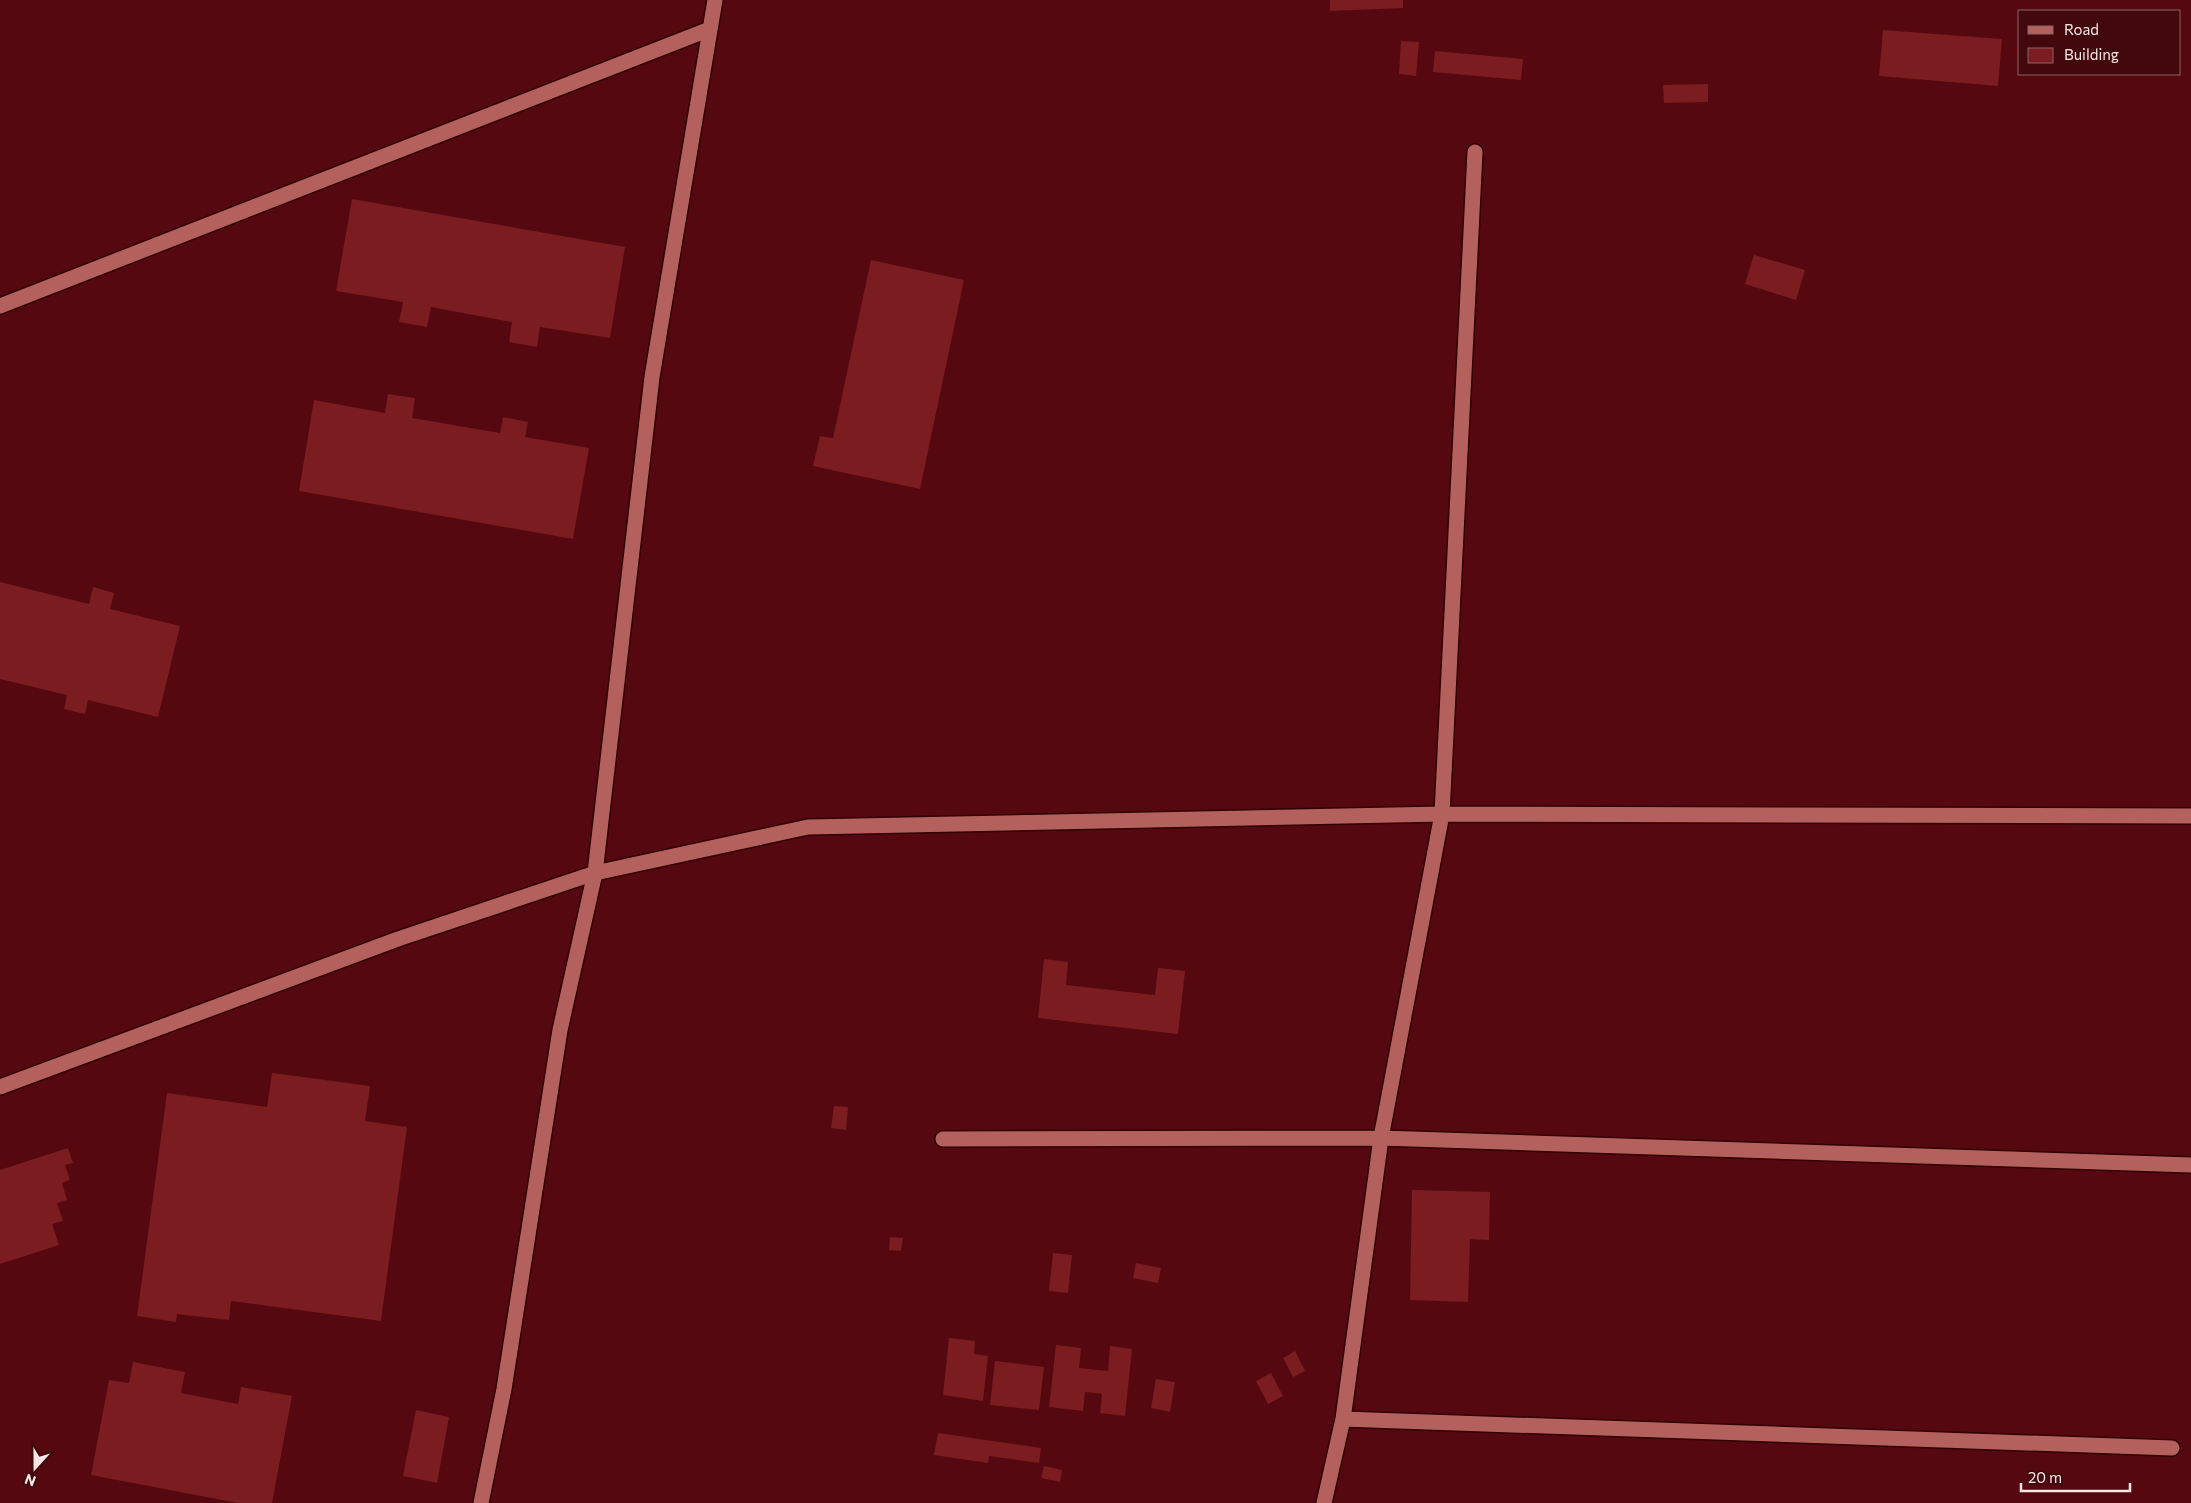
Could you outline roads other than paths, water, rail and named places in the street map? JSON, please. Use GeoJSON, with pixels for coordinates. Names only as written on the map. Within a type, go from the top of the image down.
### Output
{"type":"FeatureCollection","features":[{"type":"Feature","properties":{"kind":"street"},"geometry":{"type":"LineString","coordinates":[[481,1503],[504,1389],[560,1030],[595,873],[652,377],[715,0]]}},
{"type":"Feature","properties":{"kind":"street"},"geometry":{"type":"LineString","coordinates":[[0,306],[710,30]]}},
{"type":"Feature","properties":{"kind":"street"},"geometry":{"type":"LineString","coordinates":[[1324,1503],[1343,1419],[1381,1138],[1442,814],[1475,152]]}},
{"type":"Feature","properties":{"kind":"street"},"geometry":{"type":"LineString","coordinates":[[0,1087],[398,939],[595,873],[808,827],[1442,814],[2191,816]]}},
{"type":"Feature","properties":{"kind":"street"},"geometry":{"type":"LineString","coordinates":[[943,1138],[1381,1138],[2191,1165]]}},
{"type":"Feature","properties":{"kind":"street"},"geometry":{"type":"LineString","coordinates":[[1343,1419],[2172,1448]]}}]}
